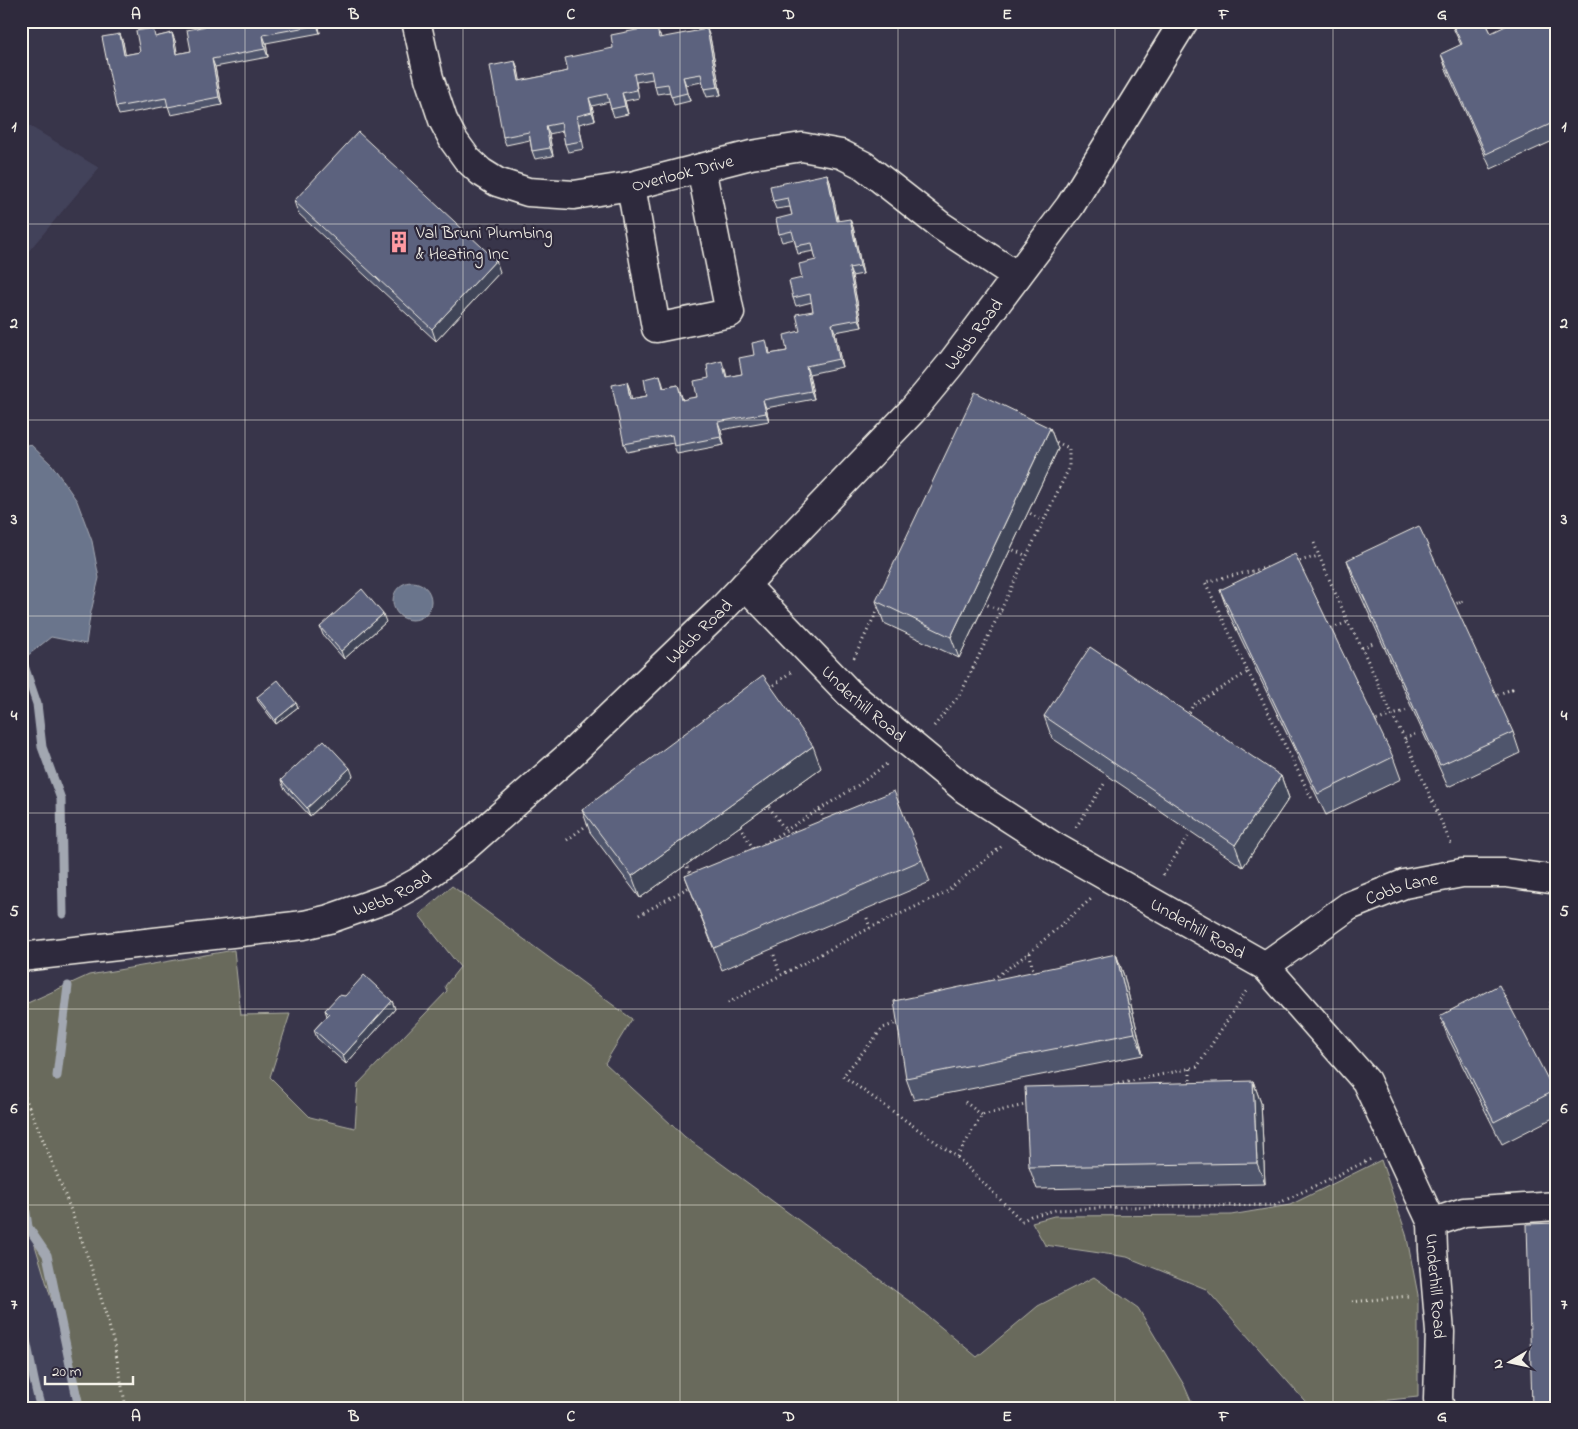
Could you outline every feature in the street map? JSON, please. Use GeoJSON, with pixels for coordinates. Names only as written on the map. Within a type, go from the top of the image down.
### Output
{"type":"FeatureCollection","features":[{"type":"Feature","properties":{"kind":"street","name":"Overlook Drive"},"geometry":{"type":"LineString","coordinates":[[416,21],[429,78],[443,120],[467,159],[481,172],[497,182],[528,192],[574,195],[631,186],[751,155],[802,147],[841,154],[864,165],[941,226],[1017,276]]}},
{"type":"Feature","properties":{"kind":"street","name":"Webb Road"},"geometry":{"type":"LineString","coordinates":[[21,957],[304,925],[329,919],[389,898],[418,882],[462,850],[494,824],[571,754],[722,609],[912,412],[950,365],[1070,206],[1184,21]]}},
{"type":"Feature","properties":{"kind":"street"},"geometry":{"type":"LineString","coordinates":[[631,186],[656,328],[730,313],[701,168]]}},
{"type":"Feature","properties":{"kind":"street","name":"Underhill Road"},"geometry":{"type":"LineString","coordinates":[[745,585],[849,693],[966,790],[1053,846],[1265,966],[1366,1080],[1432,1223],[1432,1250],[1440,1332],[1438,1399],[1440,1408]]}},
{"type":"Feature","properties":{"kind":"street","name":"Cobb Lane"},"geometry":{"type":"LineString","coordinates":[[1265,966],[1349,906],[1404,884],[1462,873],[1506,873],[1557,880]]}},
{"type":"Feature","properties":{"kind":"street"},"geometry":{"type":"LineString","coordinates":[[1432,1223],[1464,1212],[1557,1206]]}},
{"type":"Feature","properties":{"kind":"path"},"geometry":{"type":"LineString","coordinates":[[933,726],[961,693],[1069,468],[1069,448],[1044,436]]}},
{"type":"Feature","properties":{"kind":"path"},"geometry":{"type":"LineString","coordinates":[[1025,511],[1044,521]]}},
{"type":"Feature","properties":{"kind":"path"},"geometry":{"type":"LineString","coordinates":[[1314,543],[1348,622],[1405,739],[1454,849]]}},
{"type":"Feature","properties":{"kind":"path"},"geometry":{"type":"LineString","coordinates":[[1009,548],[1027,556]]}},
{"type":"Feature","properties":{"kind":"path"},"geometry":{"type":"LineString","coordinates":[[1291,562],[1319,556]]}},
{"type":"Feature","properties":{"kind":"path"},"geometry":{"type":"LineString","coordinates":[[1272,567],[1205,582],[1313,801]]}},
{"type":"Feature","properties":{"kind":"path"},"geometry":{"type":"LineString","coordinates":[[983,602],[1002,611]]}},
{"type":"Feature","properties":{"kind":"path"},"geometry":{"type":"LineString","coordinates":[[1447,607],[1463,602],[1458,603]]}},
{"type":"Feature","properties":{"kind":"path"},"geometry":{"type":"LineString","coordinates":[[851,665],[880,604]]}},
{"type":"Feature","properties":{"kind":"path"},"geometry":{"type":"LineString","coordinates":[[1325,631],[1348,622]]}},
{"type":"Feature","properties":{"kind":"path"},"geometry":{"type":"LineString","coordinates":[[1362,648],[1372,643]]}},
{"type":"Feature","properties":{"kind":"path"},"geometry":{"type":"LineString","coordinates":[[765,692],[797,668]]}},
{"type":"Feature","properties":{"kind":"path"},"geometry":{"type":"LineString","coordinates":[[1184,724],[1193,705],[1248,672]]}},
{"type":"Feature","properties":{"kind":"path"},"geometry":{"type":"LineString","coordinates":[[1488,698],[1512,689],[1507,691]]}},
{"type":"Feature","properties":{"kind":"path"},"geometry":{"type":"LineString","coordinates":[[1371,723],[1408,710]]}},
{"type":"Feature","properties":{"kind":"path"},"geometry":{"type":"LineString","coordinates":[[1405,739],[1415,734]]}},
{"type":"Feature","properties":{"kind":"path"},"geometry":{"type":"LineString","coordinates":[[747,854],[820,810],[891,761]]}},
{"type":"Feature","properties":{"kind":"path"},"geometry":{"type":"LineString","coordinates":[[1076,828],[1106,782]]}},
{"type":"Feature","properties":{"kind":"path"},"geometry":{"type":"LineString","coordinates":[[769,807],[786,831]]}},
{"type":"Feature","properties":{"kind":"path"},"geometry":{"type":"LineString","coordinates":[[820,810],[826,824]]}},
{"type":"Feature","properties":{"kind":"path"},"geometry":{"type":"LineString","coordinates":[[567,840],[591,822]]}},
{"type":"Feature","properties":{"kind":"path"},"geometry":{"type":"LineString","coordinates":[[740,826],[754,850]]}},
{"type":"Feature","properties":{"kind":"path"},"geometry":{"type":"LineString","coordinates":[[1158,881],[1188,837]]}},
{"type":"Feature","properties":{"kind":"path"},"geometry":{"type":"LineString","coordinates":[[766,843],[769,849]]}},
{"type":"Feature","properties":{"kind":"path"},"geometry":{"type":"LineString","coordinates":[[728,1003],[870,928],[945,893],[1003,845]]}},
{"type":"Feature","properties":{"kind":"path"},"geometry":{"type":"LineString","coordinates":[[639,915],[697,882],[686,868]]}},
{"type":"Feature","properties":{"kind":"path"},"geometry":{"type":"LineString","coordinates":[[985,984],[994,980],[1030,952],[1094,897]]}},
{"type":"Feature","properties":{"kind":"path"},"geometry":{"type":"LineString","coordinates":[[867,918],[870,928]]}},
{"type":"Feature","properties":{"kind":"path"},"geometry":{"type":"LineString","coordinates":[[1030,952],[1032,967],[1039,978]]}},
{"type":"Feature","properties":{"kind":"path"},"geometry":{"type":"LineString","coordinates":[[774,955],[780,974]]}},
{"type":"Feature","properties":{"kind":"path"},"geometry":{"type":"LineString","coordinates":[[1110,1086],[1197,1067],[1247,990]]}},
{"type":"Feature","properties":{"kind":"path"},"geometry":{"type":"LineString","coordinates":[[907,1019],[883,1028],[843,1076],[957,1157],[1022,1221],[1031,1216],[1056,1210],[1275,1205],[1373,1158]]}},
{"type":"Feature","properties":{"kind":"path"},"geometry":{"type":"LineString","coordinates":[[1190,1068],[1190,1093]]}},
{"type":"Feature","properties":{"kind":"path"},"geometry":{"type":"LineString","coordinates":[[21,1088],[48,1151],[88,1258],[110,1331],[126,1408]]}},
{"type":"Feature","properties":{"kind":"path"},"geometry":{"type":"LineString","coordinates":[[964,1102],[982,1115]]}},
{"type":"Feature","properties":{"kind":"path"},"geometry":{"type":"LineString","coordinates":[[957,1157],[982,1115],[1038,1102]]}},
{"type":"Feature","properties":{"kind":"path"},"geometry":{"type":"LineString","coordinates":[[1352,1302],[1409,1296]]}},
{"type":"Feature","properties":{"kind":"shaded area"},"geometry":{"type":"Polygon","coordinates":[[[21,121],[99,168],[21,260],[21,121]]]}},
{"type":"Feature","properties":{"kind":"shaded area"},"geometry":{"type":"Polygon","coordinates":[[[30,444],[52,465],[77,501],[92,541],[99,578],[86,644],[51,637],[22,660],[21,447],[30,444]]]}},
{"type":"Feature","properties":{"kind":"shaded area"},"geometry":{"type":"Polygon","coordinates":[[[412,582],[426,587],[431,601],[426,615],[412,620],[398,615],[393,601],[398,587],[412,582]]]}},
{"type":"Feature","properties":{"kind":"shaded area"},"geometry":{"type":"Polygon","coordinates":[[[21,1110],[114,1408],[21,1408],[21,1110]]]}},
{"type":"Feature","properties":{"kind":"green space"},"geometry":{"type":"Polygon","coordinates":[[[452,886],[632,1019],[605,1063],[685,1137],[913,1304],[977,1357],[1038,1306],[1094,1277],[1138,1308],[1184,1385],[1194,1408],[65,1408],[82,1400],[31,1232],[23,1226],[27,1216],[21,1199],[21,1006],[89,975],[234,950],[241,1015],[290,1014],[270,1077],[310,1117],[355,1128],[358,1084],[447,991],[445,986],[460,967],[419,915],[452,886]]]}},
{"type":"Feature","properties":{"kind":"green space"},"geometry":{"type":"Polygon","coordinates":[[[1381,1160],[1406,1233],[1418,1295],[1418,1397],[1311,1408],[1206,1289],[1127,1257],[1045,1245],[1032,1222],[1054,1216],[1231,1215],[1290,1205],[1381,1160]]]}},
{"type":"Feature","properties":{"kind":"building"},"geometry":{"type":"Polygon","coordinates":[[[211,21],[316,21],[317,25],[263,35],[265,49],[212,59],[219,97],[168,107],[166,98],[116,107],[102,37],[120,34],[124,55],[140,52],[136,31],[153,28],[155,37],[172,33],[176,54],[191,51],[187,30],[211,25],[211,21]]]}},
{"type":"Feature","properties":{"kind":"building"},"geometry":{"type":"Polygon","coordinates":[[[1451,21],[1485,21],[1491,33],[1516,21],[1541,21],[1545,28],[1557,23],[1557,121],[1486,154],[1441,54],[1462,44],[1451,21]]]}},
{"type":"Feature","properties":{"kind":"building"},"geometry":{"type":"Polygon","coordinates":[[[657,26],[659,38],[707,29],[718,87],[704,89],[701,74],[683,77],[687,93],[671,97],[668,84],[654,86],[651,71],[634,74],[637,90],[622,93],[625,106],[611,109],[607,94],[589,98],[592,112],[577,116],[582,141],[565,144],[561,123],[546,126],[550,148],[532,151],[529,132],[503,137],[490,66],[515,61],[519,81],[568,71],[565,58],[613,48],[611,35],[657,26]]]}},
{"type":"Feature","properties":{"kind":"building","name":"Val Bruni Plumbing & Heating Inc"},"geometry":{"type":"Polygon","coordinates":[[[358,132],[496,260],[432,329],[294,201],[358,132]]]}},
{"type":"Feature","properties":{"kind":"building"},"geometry":{"type":"Polygon","coordinates":[[[827,174],[837,221],[850,219],[860,266],[849,268],[859,319],[832,324],[839,359],[806,366],[811,391],[763,400],[766,413],[718,422],[721,437],[674,446],[672,435],[624,444],[612,385],[627,382],[630,399],[647,396],[644,379],[660,375],[663,388],[678,385],[682,400],[697,397],[694,381],[709,378],[707,365],[722,361],[726,377],[742,374],[739,358],[754,355],[752,343],[766,340],[769,354],[787,351],[784,335],[800,331],[796,314],[813,311],[810,294],[793,298],[789,281],[802,278],[799,264],[816,260],[812,243],[796,246],[792,231],[779,234],[776,219],[792,215],[788,198],[773,201],[770,186],[827,174]]]}},
{"type":"Feature","properties":{"kind":"building"},"geometry":{"type":"Polygon","coordinates":[[[975,392],[1050,428],[951,637],[876,601],[975,392]]]}},
{"type":"Feature","properties":{"kind":"building"},"geometry":{"type":"Polygon","coordinates":[[[1419,526],[1513,732],[1440,765],[1347,560],[1419,526]]]}},
{"type":"Feature","properties":{"kind":"building"},"geometry":{"type":"Polygon","coordinates":[[[1295,554],[1393,757],[1318,794],[1220,590],[1295,554]]]}},
{"type":"Feature","properties":{"kind":"building"},"geometry":{"type":"Polygon","coordinates":[[[362,589],[383,614],[341,651],[320,627],[362,589]]]}},
{"type":"Feature","properties":{"kind":"building"},"geometry":{"type":"Polygon","coordinates":[[[1090,647],[1281,776],[1235,845],[1044,716],[1090,647]]]}},
{"type":"Feature","properties":{"kind":"building"},"geometry":{"type":"Polygon","coordinates":[[[763,675],[813,746],[632,876],[582,810],[763,675]]]}},
{"type":"Feature","properties":{"kind":"building"},"geometry":{"type":"Polygon","coordinates":[[[278,680],[296,703],[275,720],[257,697],[278,680]]]}},
{"type":"Feature","properties":{"kind":"building"},"geometry":{"type":"Polygon","coordinates":[[[324,740],[350,768],[307,808],[281,780],[324,740]]]}},
{"type":"Feature","properties":{"kind":"building"},"geometry":{"type":"Polygon","coordinates":[[[894,791],[922,860],[714,948],[685,876],[894,791]]]}},
{"type":"Feature","properties":{"kind":"building"},"geometry":{"type":"Polygon","coordinates":[[[1116,954],[1135,1033],[906,1078],[894,1001],[1116,954]]]}},
{"type":"Feature","properties":{"kind":"building"},"geometry":{"type":"Polygon","coordinates":[[[364,975],[392,1001],[343,1056],[314,1030],[329,1014],[325,1010],[339,995],[345,996],[364,975]]]}},
{"type":"Feature","properties":{"kind":"building"},"geometry":{"type":"Polygon","coordinates":[[[1557,976],[1557,1009],[1549,1007],[1557,976]]]}},
{"type":"Feature","properties":{"kind":"building"},"geometry":{"type":"Polygon","coordinates":[[[1499,985],[1554,1091],[1494,1122],[1440,1016],[1499,985]]]}},
{"type":"Feature","properties":{"kind":"building"},"geometry":{"type":"Polygon","coordinates":[[[1253,1081],[1257,1163],[1029,1167],[1025,1087],[1253,1081]]]}},
{"type":"Feature","properties":{"kind":"building"},"geometry":{"type":"Polygon","coordinates":[[[1557,1223],[1557,1408],[1532,1408],[1527,1224],[1557,1223]]]}},
{"type":"Feature","properties":{"kind":"waterway"},"geometry":{"type":"LineString","coordinates":[[22,660],[37,704],[42,747],[61,799],[63,914]]}},
{"type":"Feature","properties":{"kind":"waterway"},"geometry":{"type":"LineString","coordinates":[[57,1076],[68,986]]}},
{"type":"Feature","properties":{"kind":"waterway"},"geometry":{"type":"LineString","coordinates":[[21,1178],[28,1227],[47,1255],[79,1408]]}},
{"type":"Feature","properties":{"kind":"waterway"},"geometry":{"type":"LineString","coordinates":[[21,1321],[41,1408]]}},
{"type":"Feature","properties":{"kind":"place","name":"Val Bruni Plumbing & Heating Inc"},"geometry":{"type":"Point","coordinates":[399,242]}}]}
